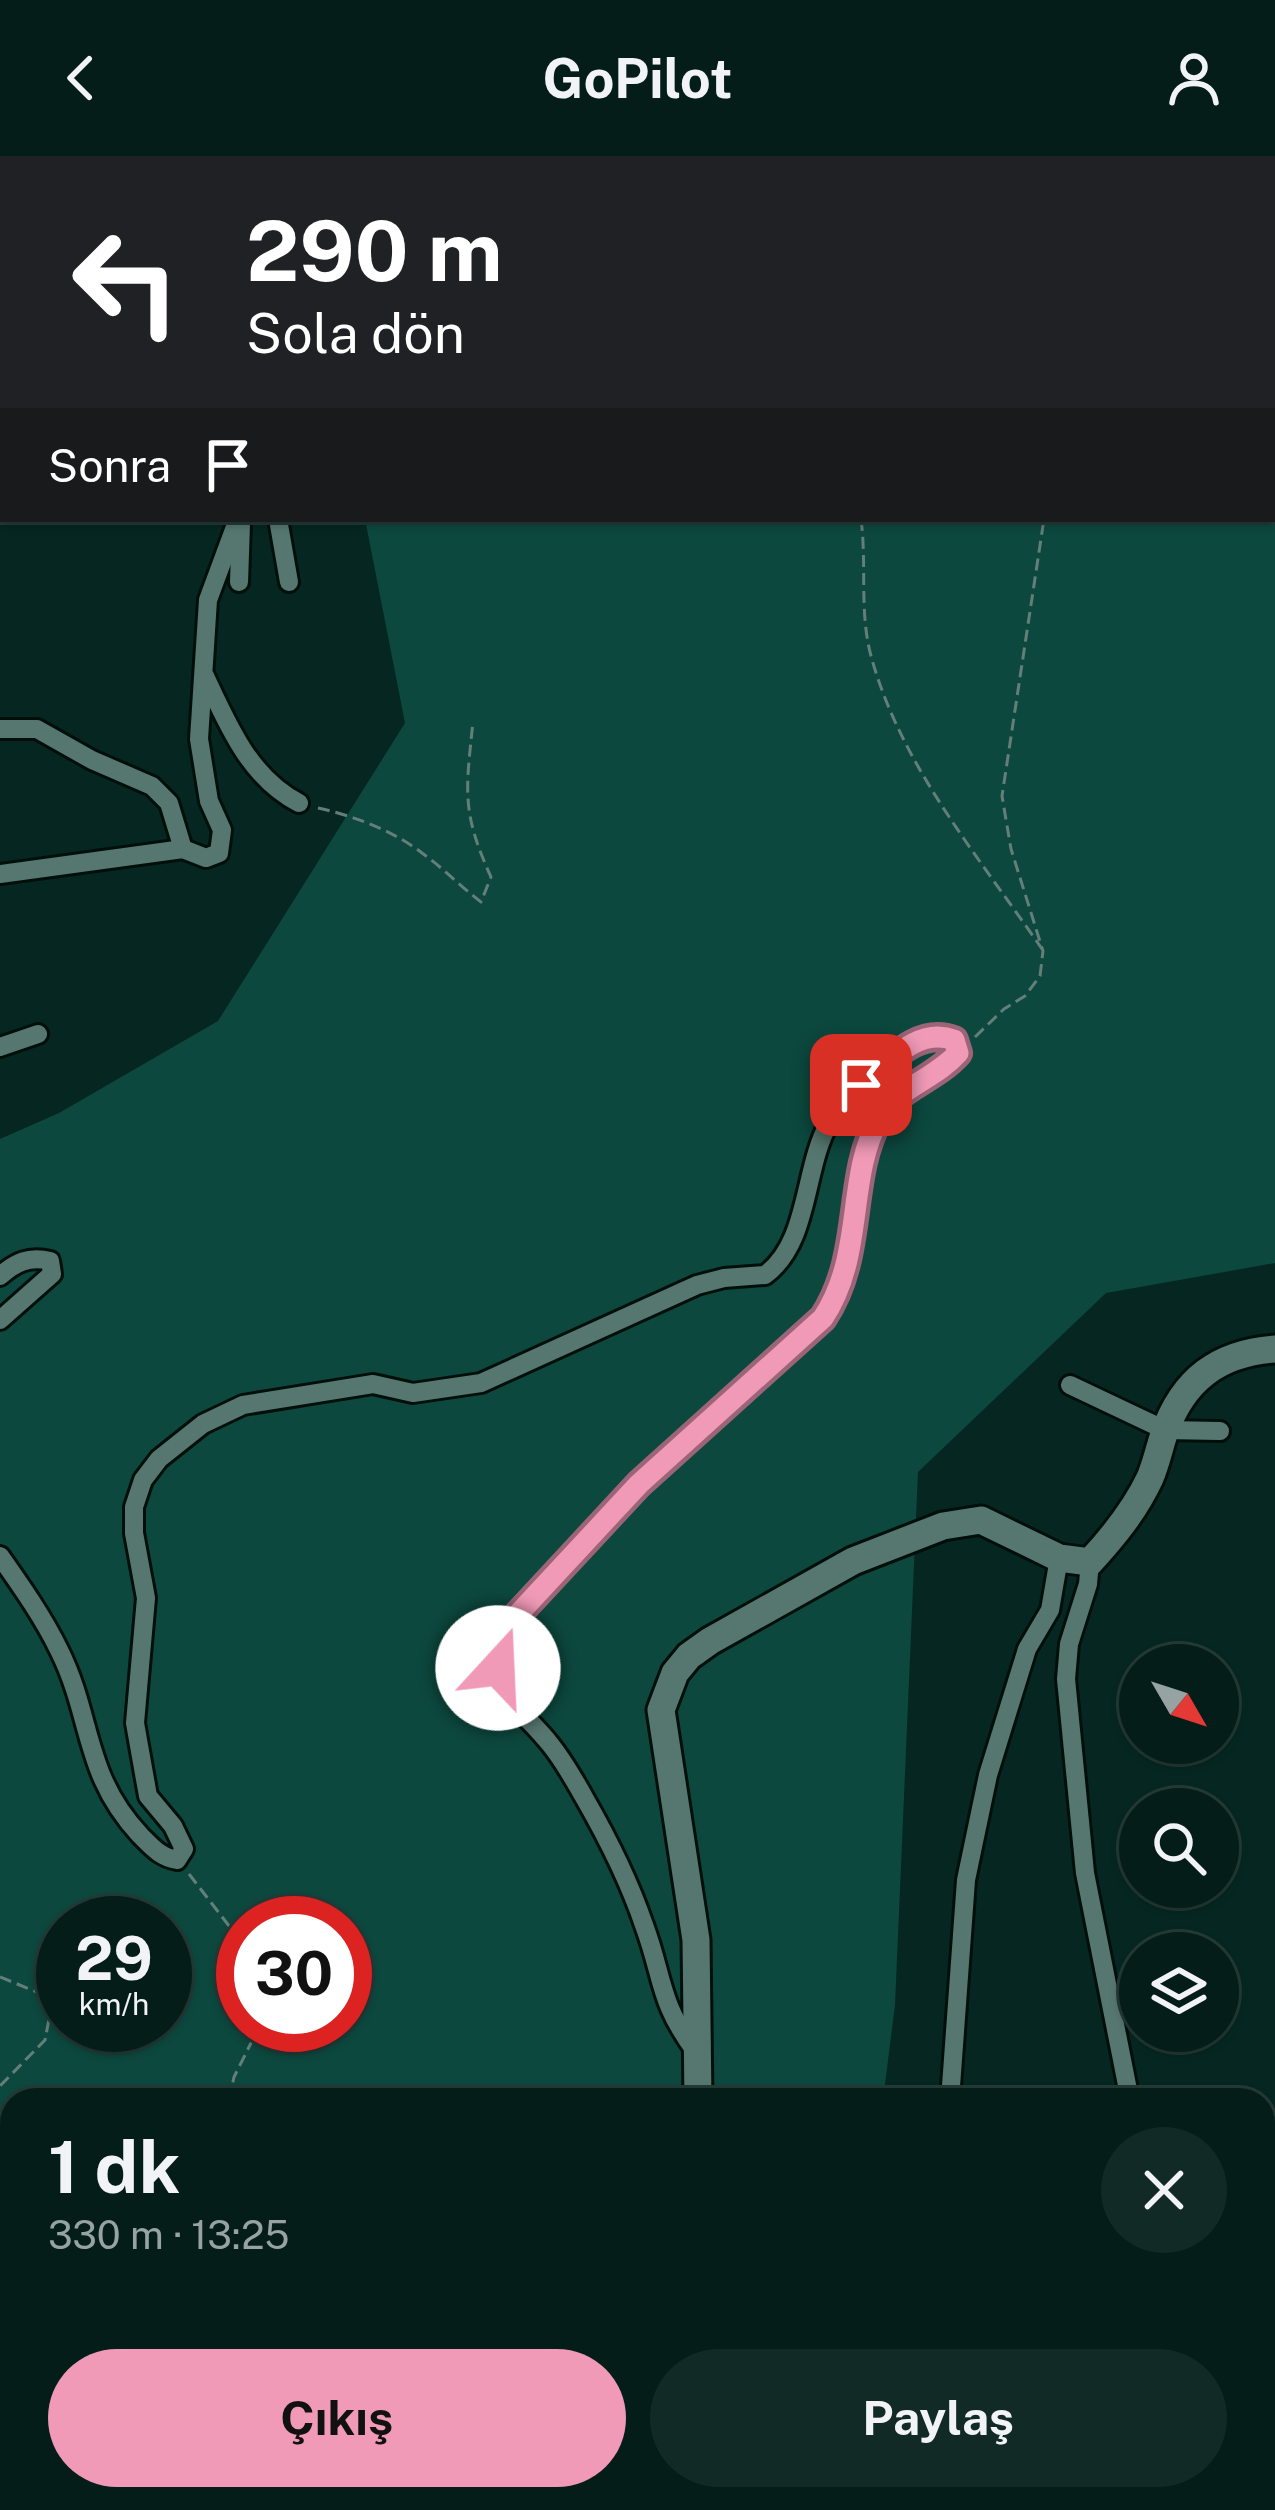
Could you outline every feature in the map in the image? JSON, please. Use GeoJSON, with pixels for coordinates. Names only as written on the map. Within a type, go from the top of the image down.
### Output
{"type":"FeatureCollection","features":[{"type":"Feature","properties":{"kind":"street"},"geometry":{"type":"LineString","coordinates":[[0,874],[183,849],[206,858],[219,853],[222,830],[208,801],[199,739],[203,672],[208,600],[239,522]]}},
{"type":"Feature","properties":{"kind":"street"},"geometry":{"type":"LineString","coordinates":[[238,582],[240,522]]}},
{"type":"Feature","properties":{"kind":"street"},"geometry":{"type":"LineString","coordinates":[[279,522],[289,582]]}},
{"type":"Feature","properties":{"kind":"street"},"geometry":{"type":"LineString","coordinates":[[203,672],[230,728],[259,772],[276,791],[299,803]]}},
{"type":"Feature","properties":{"kind":"street"},"geometry":{"type":"LineString","coordinates":[[0,729],[37,729],[152,786],[170,803],[183,849]]}},
{"type":"Feature","properties":{"kind":"street"},"geometry":{"type":"LineString","coordinates":[[0,1047],[38,1034]]}},
{"type":"Feature","properties":{"kind":"street"},"geometry":{"type":"LineString","coordinates":[[0,1556],[60,1652],[92,1760],[110,1798],[154,1849],[164,1858],[177,1860],[184,1849],[148,1796],[135,1723],[146,1598],[134,1507],[143,1480],[158,1459],[203,1424],[243,1405],[373,1384],[413,1394],[481,1383],[697,1285],[765,1275],[784,1256],[826,1127],[842,1104],[915,1043],[941,1035],[954,1040],[958,1053],[895,1097],[874,1128],[846,1269],[823,1318],[639,1484],[508,1625],[501,1640],[498,1668],[505,1694],[550,1744],[585,1799],[644,1924],[665,2004],[696,2052]]}},
{"type":"Feature","properties":{"kind":"street"},"geometry":{"type":"LineString","coordinates":[[0,1276],[10,1267],[37,1258],[50,1262],[52,1274],[0,1320]]}},
{"type":"Feature","properties":{"kind":"street"},"geometry":{"type":"LineString","coordinates":[[1128,2088],[1085,1873],[1066,1679],[1069,1644],[1090,1562],[1138,1502],[1180,1400],[1213,1364],[1275,1348]]}},
{"type":"Feature","properties":{"kind":"street"},"geometry":{"type":"LineString","coordinates":[[1070,1385],[1165,1430],[1220,1431]]}},
{"type":"Feature","properties":{"kind":"street"},"geometry":{"type":"LineString","coordinates":[[698,2088],[696,1940],[661,1710],[675,1673],[710,1641],[854,1561],[943,1526],[981,1520],[1059,1558],[1090,1562]]}},
{"type":"Feature","properties":{"kind":"street"},"geometry":{"type":"LineString","coordinates":[[951,2088],[966,1880],[988,1775],[1027,1649],[1050,1610],[1059,1558]]}},
{"type":"Feature","properties":{"kind":"path"},"geometry":{"type":"LineString","coordinates":[[860,522],[866,628],[889,706],[924,777],[1043,951]]}},
{"type":"Feature","properties":{"kind":"path"},"geometry":{"type":"LineString","coordinates":[[958,1053],[1024,996],[1040,976],[1043,951],[1011,849],[1002,796],[1044,522]]}},
{"type":"Feature","properties":{"kind":"path"},"geometry":{"type":"LineString","coordinates":[[299,803],[352,815],[399,839],[481,902],[491,877],[470,827],[465,800],[473,722]]}},
{"type":"Feature","properties":{"kind":"path"},"geometry":{"type":"LineString","coordinates":[[177,1860],[216,1910]]}},
{"type":"Feature","properties":{"kind":"path"},"geometry":{"type":"LineString","coordinates":[[0,1977],[37,1992],[50,2014],[45,2040],[0,2086]]}},
{"type":"Feature","properties":{"kind":"path"},"geometry":{"type":"LineString","coordinates":[[232,2088],[246,2052]]}},
{"type":"Feature","properties":{"kind":"green space"},"geometry":{"type":"Polygon","coordinates":[[[366,522],[1275,522],[1275,1263],[1106,1293],[918,1472],[895,2005],[885,2088],[0,2088],[0,1139],[59,1113],[218,1021],[405,723],[366,522]]]}},
{"type":"Feature","properties":{"kind":"route"},"geometry":{"type":"LineString","coordinates":[[498,1668],[508,1625],[639,1484],[823,1318],[846,1269],[874,1128],[895,1097],[950,1063],[958,1053],[954,1040],[941,1035],[915,1043],[861,1085]]}}]}
